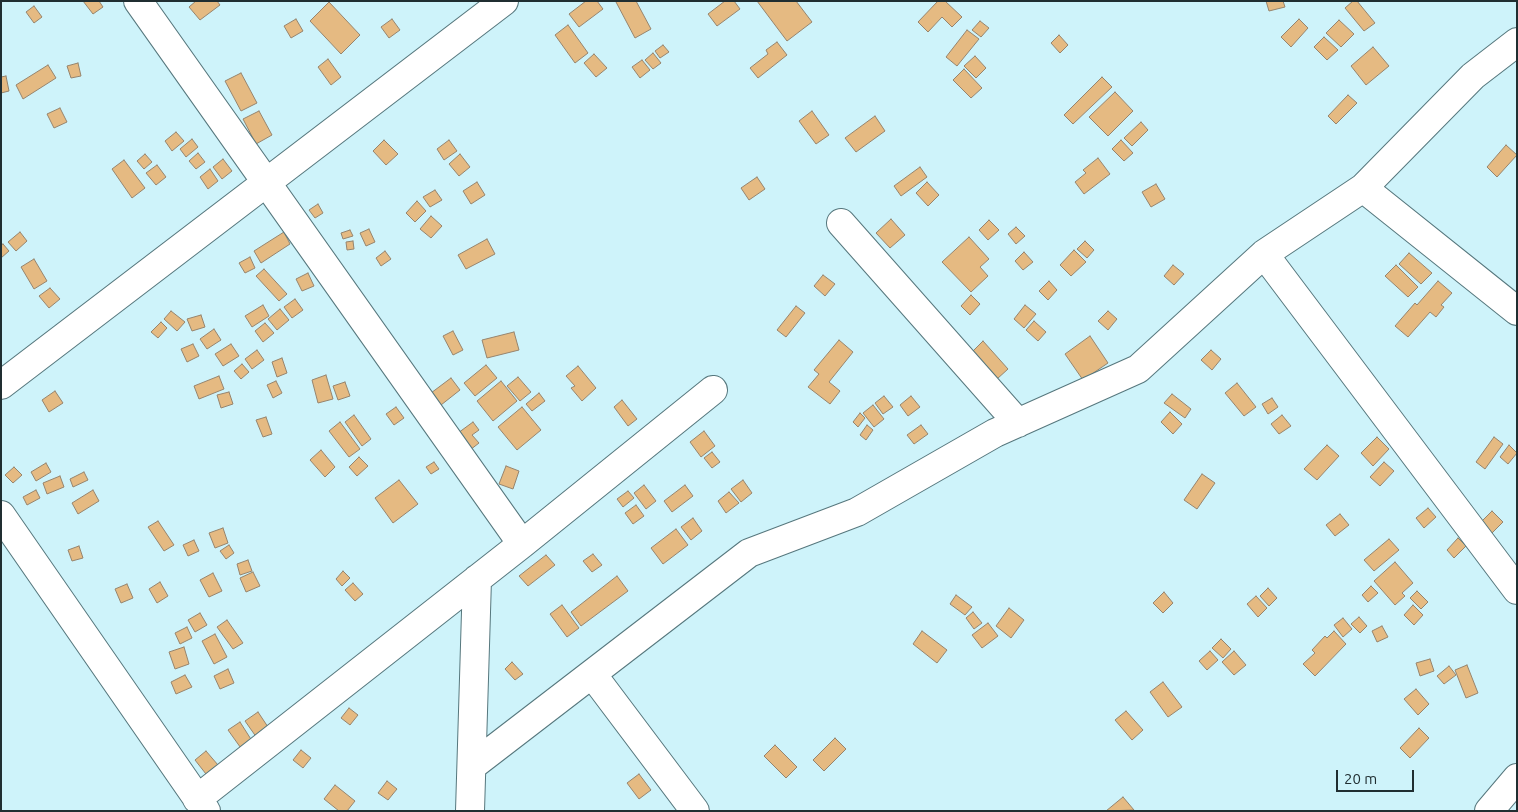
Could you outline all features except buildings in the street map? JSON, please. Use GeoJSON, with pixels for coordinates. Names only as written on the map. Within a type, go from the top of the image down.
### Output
{"type":"FeatureCollection","features":[{"type":"Feature","properties":{"kind":"street"},"geometry":{"type":"LineString","coordinates":[[138,1],[522,544]]}},
{"type":"Feature","properties":{"kind":"street"},"geometry":{"type":"LineString","coordinates":[[1,385],[504,1]]}},
{"type":"Feature","properties":{"kind":"street"},"geometry":{"type":"LineString","coordinates":[[472,766],[749,553],[857,512],[995,434],[1138,369],[1264,254],[1363,188],[1473,76],[1517,42]]}},
{"type":"Feature","properties":{"kind":"street"},"geometry":{"type":"LineString","coordinates":[[1363,188],[1517,311]]}},
{"type":"Feature","properties":{"kind":"street"},"geometry":{"type":"LineString","coordinates":[[841,223],[1018,423]]}},
{"type":"Feature","properties":{"kind":"street"},"geometry":{"type":"LineString","coordinates":[[1264,254],[1517,590]]}},
{"type":"Feature","properties":{"kind":"street"},"geometry":{"type":"LineString","coordinates":[[1,515],[201,805],[477,579],[713,390]]}},
{"type":"Feature","properties":{"kind":"street"},"geometry":{"type":"LineString","coordinates":[[470,811],[477,579]]}},
{"type":"Feature","properties":{"kind":"street"},"geometry":{"type":"LineString","coordinates":[[592,674],[695,811]]}},
{"type":"Feature","properties":{"kind":"street"},"geometry":{"type":"LineString","coordinates":[[1489,811],[1517,778]]}}]}
